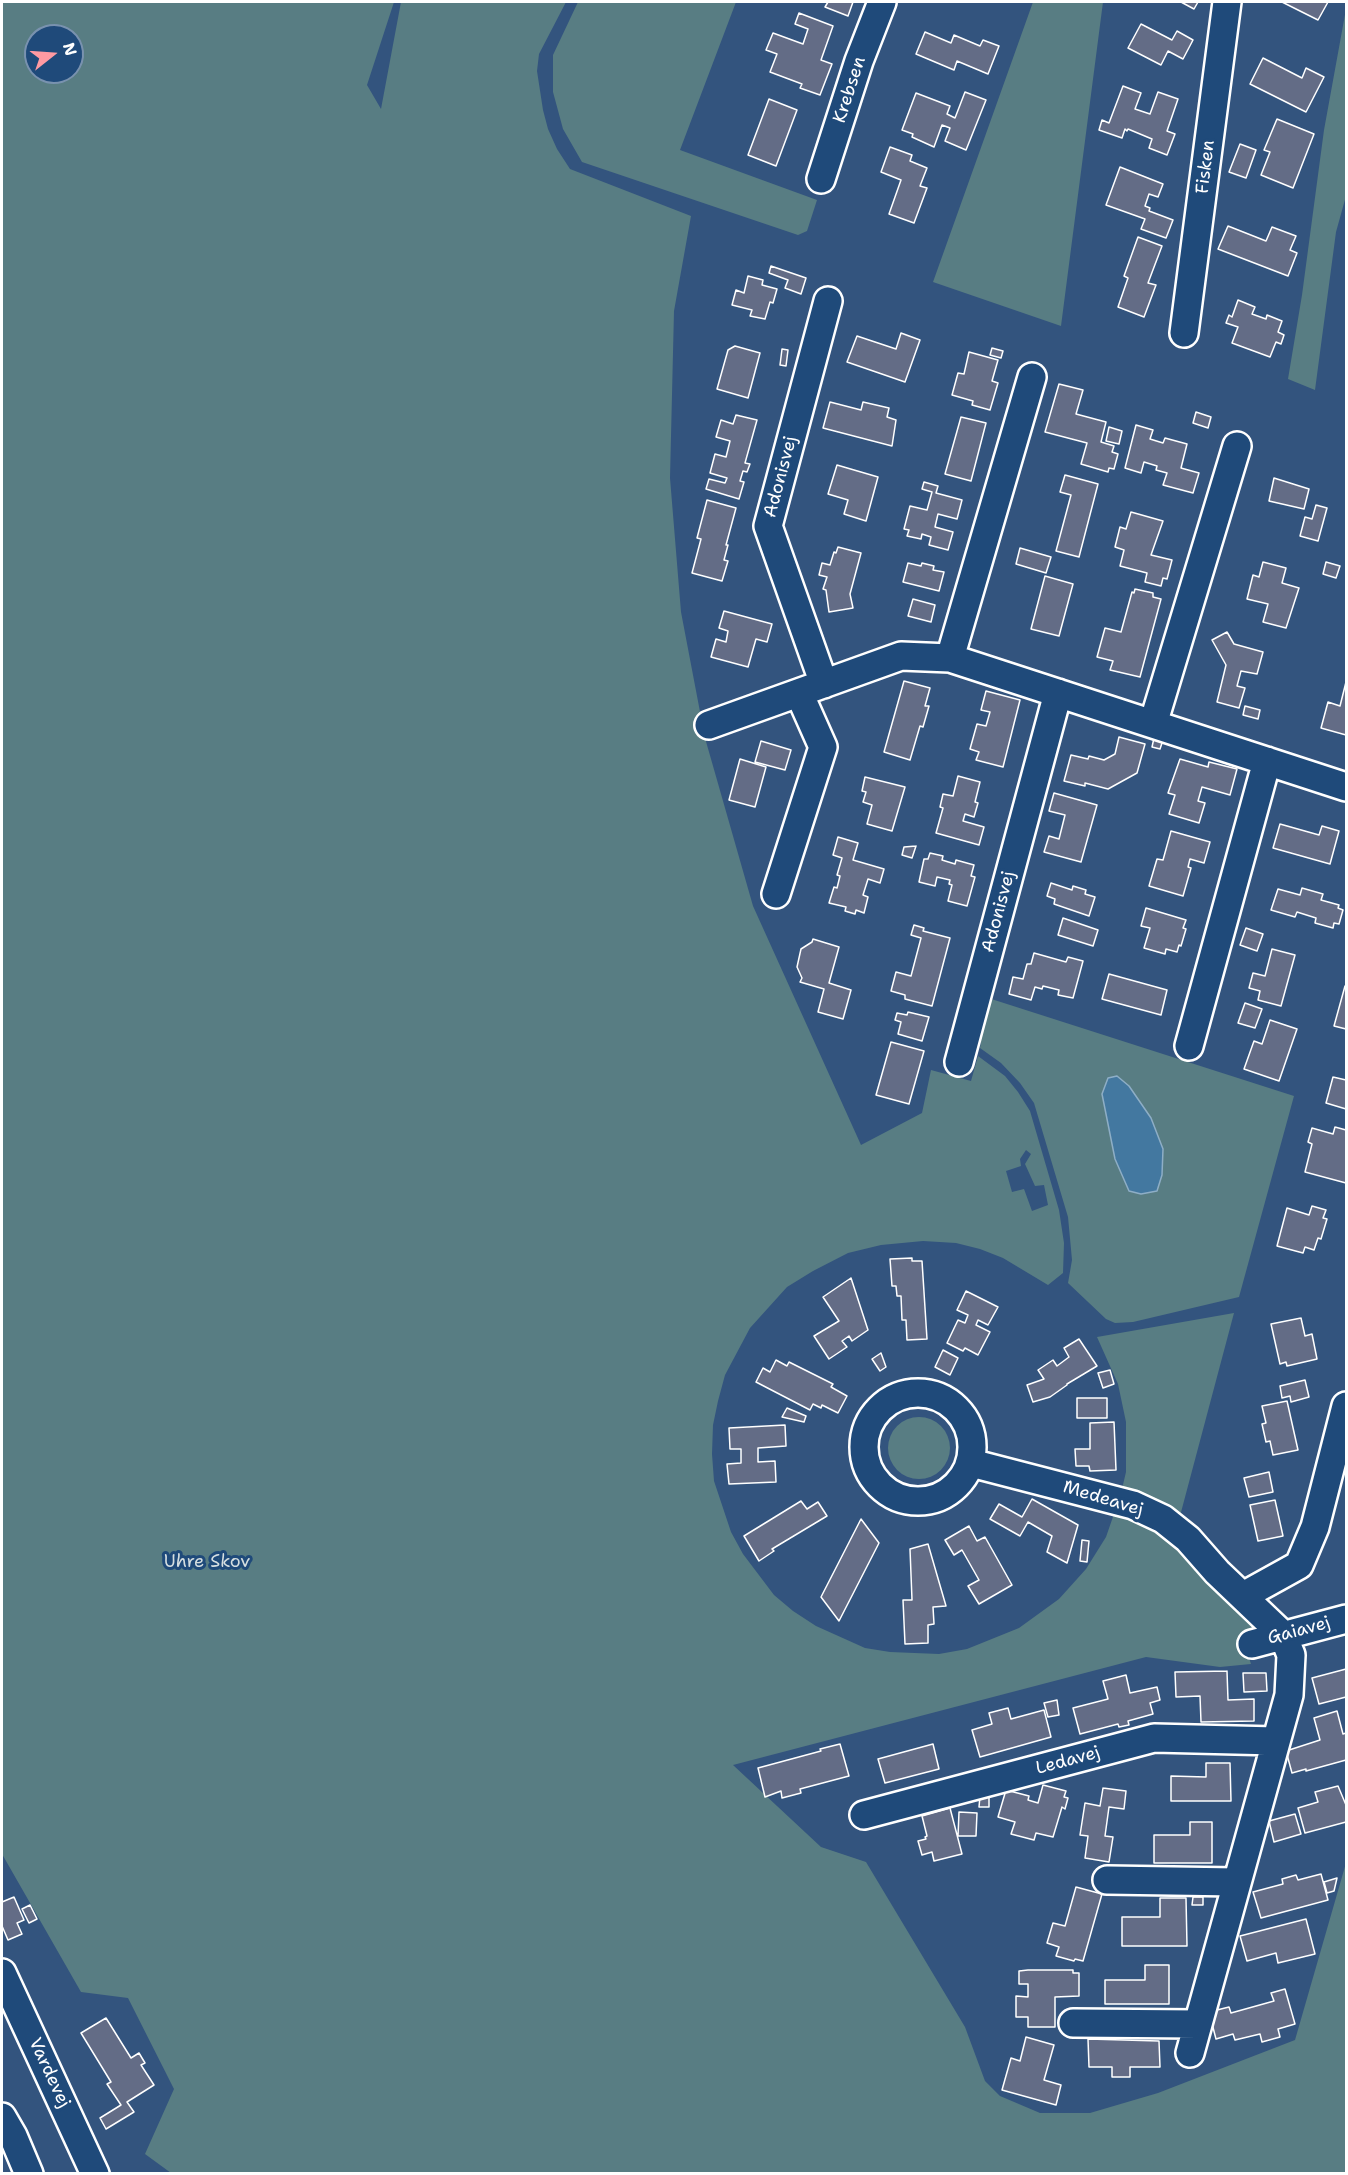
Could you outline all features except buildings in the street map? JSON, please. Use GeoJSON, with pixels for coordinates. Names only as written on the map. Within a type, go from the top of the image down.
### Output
{"type":"FeatureCollection","features":[{"type":"Feature","properties":{"kind":"street","name":"Krebsen"},"geometry":{"type":"LineString","coordinates":[[821,179],[859,61],[882,2]]}},
{"type":"Feature","properties":{"kind":"street","name":"Fisken"},"geometry":{"type":"LineString","coordinates":[[1184,333],[1227,2]]}},
{"type":"Feature","properties":{"kind":"street","name":"Adonisvej"},"geometry":{"type":"LineString","coordinates":[[776,894],[823,747],[812,688],[768,526],[828,301]]}},
{"type":"Feature","properties":{"kind":"street"},"geometry":{"type":"LineString","coordinates":[[950,658],[1032,377]]}},
{"type":"Feature","properties":{"kind":"street"},"geometry":{"type":"LineString","coordinates":[[1153,724],[1237,446]]}},
{"type":"Feature","properties":{"kind":"street"},"geometry":{"type":"LineString","coordinates":[[709,725],[901,656],[950,658],[1347,787]]}},
{"type":"Feature","properties":{"kind":"street","name":"Adonisvej"},"geometry":{"type":"LineString","coordinates":[[959,1062],[1058,693]]}},
{"type":"Feature","properties":{"kind":"street"},"geometry":{"type":"LineString","coordinates":[[1189,1046],[1267,761]]}},
{"type":"Feature","properties":{"kind":"street"},"geometry":{"type":"LineString","coordinates":[[906,1394],[931,1394],[954,1406],[966,1422],[972,1442],[971,1462],[958,1485],[937,1498],[912,1501],[888,1493],[871,1474],[866,1458],[864,1450],[868,1425],[883,1405],[906,1394]]}},
{"type":"Feature","properties":{"kind":"street"},"geometry":{"type":"LineString","coordinates":[[1243,1596],[1299,1565],[1315,1527],[1347,1406]]}},
{"type":"Feature","properties":{"kind":"street","name":"Medeavej"},"geometry":{"type":"LineString","coordinates":[[971,1462],[1133,1505],[1163,1520],[1188,1539],[1217,1572],[1283,1635]]}},
{"type":"Feature","properties":{"kind":"street","name":"Gaiavej"},"geometry":{"type":"LineString","coordinates":[[1252,1644],[1347,1619]]}},
{"type":"Feature","properties":{"kind":"street"},"geometry":{"type":"LineString","coordinates":[[1190,2053],[1289,1695],[1291,1655],[1283,1635]]}},
{"type":"Feature","properties":{"kind":"street","name":"Ledavej"},"geometry":{"type":"LineString","coordinates":[[864,1815],[1154,1738],[1276,1741]]}},
{"type":"Feature","properties":{"kind":"street"},"geometry":{"type":"LineString","coordinates":[[1107,1880],[1237,1882]]}},
{"type":"Feature","properties":{"kind":"street","name":"Vardevej"},"geometry":{"type":"LineString","coordinates":[[2,1973],[96,2174]]}},
{"type":"Feature","properties":{"kind":"street"},"geometry":{"type":"LineString","coordinates":[[1073,2023],[1198,2024]]}},
{"type":"Feature","properties":{"kind":"street"},"geometry":{"type":"LineString","coordinates":[[2,2117],[13,2136],[29,2174]]}},
{"type":"Feature","properties":{"kind":"green space","name":"Uhre Skov"},"geometry":{"type":"Polygon","coordinates":[[[2,2],[394,2],[367,85],[381,109],[401,2],[566,2],[539,54],[537,71],[543,110],[557,149],[570,169],[691,216],[674,311],[670,478],[681,612],[705,738],[753,906],[861,1145],[922,1113],[931,1070],[971,1081],[978,1056],[1005,1076],[1030,1111],[1059,1210],[1064,1243],[1063,1273],[1048,1285],[1003,1258],[980,1249],[956,1243],[923,1241],[881,1245],[848,1253],[787,1287],[750,1328],[725,1375],[718,1401],[713,1425],[714,1481],[731,1532],[743,1554],[774,1595],[816,1626],[865,1648],[890,1652],[939,1654],[967,1649],[1019,1628],[1059,1599],[1086,1569],[1106,1537],[1115,1511],[1148,1523],[1176,1540],[1261,1627],[1241,1633],[1251,1664],[1220,1667],[1146,1657],[733,1765],[821,1847],[866,1862],[965,2027],[985,2081],[1000,2096],[1040,2113],[1090,2113],[1158,2093],[1295,2040],[1346,1863],[1346,2173],[171,2173],[145,2154],[174,2089],[128,1998],[81,1992],[2,1854],[2,2]],[[1026,1150],[1020,1159],[1021,1166],[1006,1171],[1012,1192],[1024,1189],[1032,1211],[1048,1205],[1044,1185],[1035,1186],[1025,1164],[1031,1154],[1026,1150]]]}},
{"type":"Feature","properties":{"kind":"green space"},"geometry":{"type":"Polygon","coordinates":[[[578,2],[736,2],[680,150],[817,200],[807,231],[798,235],[582,162],[563,129],[553,92],[553,55],[578,2]]]}},
{"type":"Feature","properties":{"kind":"green space"},"geometry":{"type":"Polygon","coordinates":[[[1033,2],[1103,2],[1061,326],[933,282],[1033,2]]]}},
{"type":"Feature","properties":{"kind":"green space"},"geometry":{"type":"Polygon","coordinates":[[[1346,9],[1346,196],[1336,232],[1315,390],[1288,379],[1302,295],[1324,130],[1346,9]]]}},
{"type":"Feature","properties":{"kind":"green space"},"geometry":{"type":"Polygon","coordinates":[[[982,996],[1294,1096],[1239,1297],[1133,1322],[1115,1323],[1106,1319],[1068,1283],[1072,1260],[1068,1217],[1034,1103],[1020,1083],[1001,1063],[980,1048],[981,1042],[970,1039],[982,996]]]}},
{"type":"Feature","properties":{"kind":"green space"},"geometry":{"type":"Polygon","coordinates":[[[1234,1313],[1180,1516],[1150,1498],[1122,1489],[1126,1472],[1126,1422],[1118,1384],[1097,1337],[1234,1313]]]}},
{"type":"Feature","properties":{"kind":"green space"},"geometry":{"type":"Polygon","coordinates":[[[919,1417],[931,1419],[941,1426],[948,1436],[950,1448],[948,1460],[941,1470],[931,1477],[919,1479],[907,1477],[897,1470],[890,1460],[888,1448],[890,1436],[897,1426],[907,1419],[919,1417]]]}},
{"type":"Feature","properties":{"kind":"water"},"geometry":{"type":"Polygon","coordinates":[[[1117,1076],[1129,1086],[1151,1118],[1163,1149],[1162,1175],[1157,1191],[1141,1194],[1129,1191],[1115,1159],[1102,1094],[1108,1078],[1117,1076]]]}}]}
